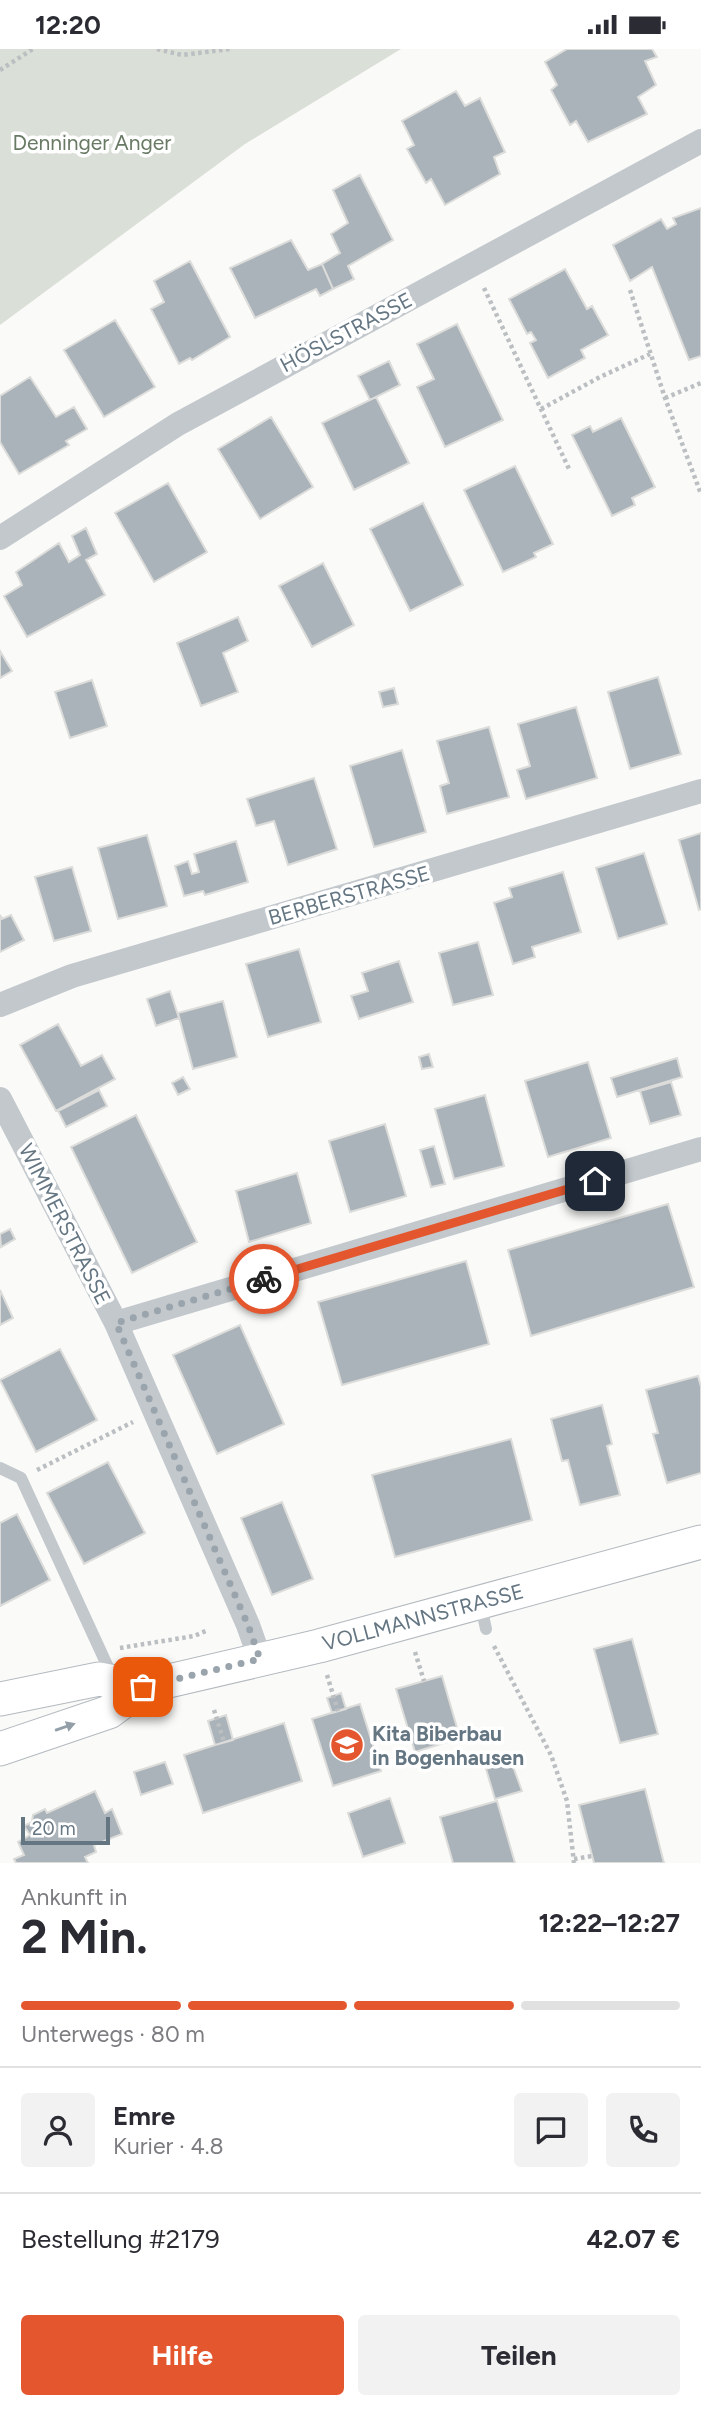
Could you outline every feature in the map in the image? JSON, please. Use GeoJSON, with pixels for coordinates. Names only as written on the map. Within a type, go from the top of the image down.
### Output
{"type":"FeatureCollection","features":[{"type":"Feature","properties":{"kind":"main road","name":"VOLLMANNSTRASSE"},"geometry":{"type":"LineString","coordinates":[[0,1699],[99,1679],[129,1685],[483,1616],[701,1542]]}},
{"type":"Feature","properties":{"kind":"main road","name":"VOLLMANNSTRASSE"},"geometry":{"type":"LineString","coordinates":[[0,1749],[109,1712],[129,1685]]}},
{"type":"Feature","properties":{"kind":"street","name":"HÖSLSTRASSE"},"geometry":{"type":"LineString","coordinates":[[0,538],[178,424],[701,141]]}},
{"type":"Feature","properties":{"kind":"street","name":"BERBERSTRASSE"},"geometry":{"type":"LineString","coordinates":[[0,1005],[72,976],[701,791]]}},
{"type":"Feature","properties":{"kind":"street","name":"WIMMERSTRASSE"},"geometry":{"type":"LineString","coordinates":[[0,1099],[116,1323],[248,1625],[260,1659]]}},
{"type":"Feature","properties":{"kind":"street"},"geometry":{"type":"LineString","coordinates":[[116,1323],[701,1149]]}},
{"type":"Feature","properties":{"kind":"lane"},"geometry":{"type":"LineString","coordinates":[[0,1468],[21,1478],[129,1685]]}},
{"type":"Feature","properties":{"kind":"path"},"geometry":{"type":"LineString","coordinates":[[0,70],[33,49]]}},
{"type":"Feature","properties":{"kind":"path"},"geometry":{"type":"LineString","coordinates":[[157,49],[182,55],[230,49]]}},
{"type":"Feature","properties":{"kind":"path"},"geometry":{"type":"LineString","coordinates":[[472,264],[570,471]]}},
{"type":"Feature","properties":{"kind":"path"},"geometry":{"type":"LineString","coordinates":[[631,290],[665,398],[701,494]]}},
{"type":"Feature","properties":{"kind":"path"},"geometry":{"type":"LineString","coordinates":[[541,409],[650,354]]}},
{"type":"Feature","properties":{"kind":"path"},"geometry":{"type":"LineString","coordinates":[[665,398],[701,383]]}},
{"type":"Feature","properties":{"kind":"path"},"geometry":{"type":"LineString","coordinates":[[21,1478],[154,1411]]}},
{"type":"Feature","properties":{"kind":"path"},"geometry":{"type":"LineString","coordinates":[[483,1616],[551,1755],[567,1801],[574,1861],[592,1856]]}},
{"type":"Feature","properties":{"kind":"path"},"geometry":{"type":"LineString","coordinates":[[414,1649],[424,1681]]}},
{"type":"Feature","properties":{"kind":"path"},"geometry":{"type":"LineString","coordinates":[[327,1674],[338,1711]]}},
{"type":"Feature","properties":{"kind":"path"},"geometry":{"type":"LineString","coordinates":[[214,1710],[224,1742]]}},
{"type":"Feature","properties":{"kind":"green space","name":"Denninger Anger"},"geometry":{"type":"Polygon","coordinates":[[[0,49],[401,49],[245,144],[0,325],[0,49]]]}},
{"type":"Feature","properties":{"kind":"building"},"geometry":{"type":"Polygon","coordinates":[[[567,49],[652,49],[657,57],[645,61],[656,85],[638,97],[647,114],[588,142],[576,121],[570,125],[551,90],[557,85],[545,62],[567,49]]]}},
{"type":"Feature","properties":{"kind":"building"},"geometry":{"type":"Polygon","coordinates":[[[456,91],[465,106],[480,98],[505,152],[494,157],[500,174],[445,205],[431,179],[426,183],[407,149],[414,145],[402,121],[456,91]]]}},
{"type":"Feature","properties":{"kind":"building"},"geometry":{"type":"Polygon","coordinates":[[[360,175],[393,240],[348,266],[354,279],[333,289],[322,264],[340,253],[331,234],[348,223],[333,190],[360,175]]]}},
{"type":"Feature","properties":{"kind":"building"},"geometry":{"type":"Polygon","coordinates":[[[701,208],[701,356],[689,360],[652,267],[630,281],[613,245],[661,219],[667,229],[676,224],[673,218],[701,208]]]}},
{"type":"Feature","properties":{"kind":"building"},"geometry":{"type":"Polygon","coordinates":[[[291,240],[308,270],[322,264],[333,289],[320,296],[316,289],[255,318],[230,268],[291,240]]]}},
{"type":"Feature","properties":{"kind":"building"},"geometry":{"type":"Polygon","coordinates":[[[190,261],[230,337],[192,360],[190,358],[179,364],[151,309],[164,302],[154,281],[190,261]]]}},
{"type":"Feature","properties":{"kind":"building"},"geometry":{"type":"Polygon","coordinates":[[[565,269],[587,309],[592,306],[608,335],[581,350],[585,358],[548,378],[530,343],[536,340],[531,332],[527,334],[509,299],[565,269]]]}},
{"type":"Feature","properties":{"kind":"building"},"geometry":{"type":"Polygon","coordinates":[[[115,320],[155,387],[104,417],[64,350],[115,320]]]}},
{"type":"Feature","properties":{"kind":"building"},"geometry":{"type":"Polygon","coordinates":[[[457,324],[503,420],[445,447],[417,387],[434,379],[417,344],[457,324]]]}},
{"type":"Feature","properties":{"kind":"building"},"geometry":{"type":"Polygon","coordinates":[[[389,361],[400,385],[370,400],[358,376],[389,361]]]}},
{"type":"Feature","properties":{"kind":"building"},"geometry":{"type":"Polygon","coordinates":[[[30,377],[56,417],[74,407],[87,429],[66,441],[69,445],[19,474],[0,442],[0,396],[30,377]]]}},
{"type":"Feature","properties":{"kind":"building"},"geometry":{"type":"Polygon","coordinates":[[[376,397],[409,463],[354,490],[322,423],[376,397]]]}},
{"type":"Feature","properties":{"kind":"building"},"geometry":{"type":"Polygon","coordinates":[[[271,417],[313,487],[260,519],[218,449],[271,417]]]}},
{"type":"Feature","properties":{"kind":"building"},"geometry":{"type":"Polygon","coordinates":[[[621,418],[655,487],[632,498],[635,505],[612,516],[572,435],[590,426],[593,432],[621,418]]]}},
{"type":"Feature","properties":{"kind":"building"},"geometry":{"type":"Polygon","coordinates":[[[515,466],[553,544],[534,553],[536,557],[503,572],[464,490],[515,466]]]}},
{"type":"Feature","properties":{"kind":"building"},"geometry":{"type":"Polygon","coordinates":[[[168,483],[207,552],[154,582],[115,513],[168,483]]]}},
{"type":"Feature","properties":{"kind":"building"},"geometry":{"type":"Polygon","coordinates":[[[423,503],[463,585],[410,611],[370,529],[423,503]]]}},
{"type":"Feature","properties":{"kind":"building"},"geometry":{"type":"Polygon","coordinates":[[[86,528],[97,554],[86,560],[105,595],[27,637],[4,596],[22,585],[16,572],[59,543],[69,562],[80,555],[72,536],[86,528]]]}},
{"type":"Feature","properties":{"kind":"building"},"geometry":{"type":"Polygon","coordinates":[[[323,563],[354,625],[312,647],[279,586],[323,563]]]}},
{"type":"Feature","properties":{"kind":"building"},"geometry":{"type":"Polygon","coordinates":[[[238,617],[248,641],[223,653],[238,692],[201,706],[177,643],[238,617]]]}},
{"type":"Feature","properties":{"kind":"building"},"geometry":{"type":"Polygon","coordinates":[[[0,651],[12,671],[0,678],[0,651]]]}},
{"type":"Feature","properties":{"kind":"building"},"geometry":{"type":"Polygon","coordinates":[[[658,677],[681,754],[630,769],[608,692],[658,677]]]}},
{"type":"Feature","properties":{"kind":"building"},"geometry":{"type":"Polygon","coordinates":[[[92,680],[107,726],[70,738],[55,692],[92,680]]]}},
{"type":"Feature","properties":{"kind":"building"},"geometry":{"type":"Polygon","coordinates":[[[394,688],[398,704],[383,707],[379,692],[394,688]]]}},
{"type":"Feature","properties":{"kind":"building"},"geometry":{"type":"Polygon","coordinates":[[[576,707],[597,778],[526,799],[517,770],[530,766],[518,724],[576,707]]]}},
{"type":"Feature","properties":{"kind":"building"},"geometry":{"type":"Polygon","coordinates":[[[489,727],[509,797],[447,814],[440,786],[449,783],[437,741],[489,727]]]}},
{"type":"Feature","properties":{"kind":"building"},"geometry":{"type":"Polygon","coordinates":[[[402,750],[426,832],[374,847],[350,766],[402,750]]]}},
{"type":"Feature","properties":{"kind":"building"},"geometry":{"type":"Polygon","coordinates":[[[314,778],[337,849],[288,865],[274,821],[256,826],[247,799],[314,778]]]}},
{"type":"Feature","properties":{"kind":"building"},"geometry":{"type":"Polygon","coordinates":[[[701,833],[701,909],[699,910],[679,840],[701,833]]]}},
{"type":"Feature","properties":{"kind":"building"},"geometry":{"type":"Polygon","coordinates":[[[147,835],[167,906],[118,919],[98,848],[147,835]]]}},
{"type":"Feature","properties":{"kind":"building"},"geometry":{"type":"Polygon","coordinates":[[[236,841],[248,882],[205,895],[203,891],[184,896],[175,866],[188,861],[192,874],[199,872],[194,854],[236,841]]]}},
{"type":"Feature","properties":{"kind":"building"},"geometry":{"type":"Polygon","coordinates":[[[644,853],[667,924],[618,939],[596,868],[644,853]]]}},
{"type":"Feature","properties":{"kind":"building"},"geometry":{"type":"Polygon","coordinates":[[[72,867],[91,931],[54,941],[35,877],[72,867]]]}},
{"type":"Feature","properties":{"kind":"building"},"geometry":{"type":"Polygon","coordinates":[[[563,872],[581,932],[532,947],[535,957],[513,964],[494,903],[512,897],[509,888],[563,872]]]}},
{"type":"Feature","properties":{"kind":"building"},"geometry":{"type":"Polygon","coordinates":[[[0,915],[2,919],[11,915],[24,940],[0,952],[0,915]]]}},
{"type":"Feature","properties":{"kind":"building"},"geometry":{"type":"Polygon","coordinates":[[[478,942],[493,995],[453,1005],[439,953],[478,942]]]}},
{"type":"Feature","properties":{"kind":"building"},"geometry":{"type":"Polygon","coordinates":[[[299,949],[321,1022],[268,1037],[246,964],[299,949]]]}},
{"type":"Feature","properties":{"kind":"building"},"geometry":{"type":"Polygon","coordinates":[[[399,961],[413,1002],[359,1019],[351,996],[368,991],[362,973],[399,961]]]}},
{"type":"Feature","properties":{"kind":"building"},"geometry":{"type":"Polygon","coordinates":[[[170,991],[179,1018],[156,1026],[147,999],[170,991]]]}},
{"type":"Feature","properties":{"kind":"building"},"geometry":{"type":"Polygon","coordinates":[[[223,1001],[237,1057],[193,1069],[178,1013],[223,1001]]]}},
{"type":"Feature","properties":{"kind":"building"},"geometry":{"type":"Polygon","coordinates":[[[58,1024],[81,1066],[102,1055],[115,1079],[56,1111],[20,1045],[58,1024]]]}},
{"type":"Feature","properties":{"kind":"building"},"geometry":{"type":"Polygon","coordinates":[[[429,1054],[433,1067],[422,1069],[419,1057],[429,1054]]]}},
{"type":"Feature","properties":{"kind":"building"},"geometry":{"type":"Polygon","coordinates":[[[677,1058],[682,1077],[617,1097],[611,1078],[677,1058]]]}},
{"type":"Feature","properties":{"kind":"building"},"geometry":{"type":"Polygon","coordinates":[[[588,1062],[611,1138],[548,1157],[525,1081],[588,1062]]]}},
{"type":"Feature","properties":{"kind":"building"},"geometry":{"type":"Polygon","coordinates":[[[183,1077],[190,1089],[178,1095],[172,1083],[183,1077]]]}},
{"type":"Feature","properties":{"kind":"building"},"geometry":{"type":"Polygon","coordinates":[[[671,1082],[681,1115],[650,1124],[640,1091],[671,1082]]]}},
{"type":"Feature","properties":{"kind":"building"},"geometry":{"type":"Polygon","coordinates":[[[99,1090],[107,1106],[66,1127],[58,1111],[99,1090]]]}},
{"type":"Feature","properties":{"kind":"building"},"geometry":{"type":"Polygon","coordinates":[[[485,1095],[504,1166],[454,1179],[435,1109],[485,1095]]]}},
{"type":"Feature","properties":{"kind":"building"},"geometry":{"type":"Polygon","coordinates":[[[136,1115],[197,1242],[132,1273],[71,1147],[136,1115]]]}},
{"type":"Feature","properties":{"kind":"building"},"geometry":{"type":"Polygon","coordinates":[[[385,1124],[406,1196],[350,1212],[329,1141],[385,1124]]]}},
{"type":"Feature","properties":{"kind":"building"},"geometry":{"type":"Polygon","coordinates":[[[434,1146],[445,1184],[431,1187],[420,1150],[434,1146]]]}},
{"type":"Feature","properties":{"kind":"building"},"geometry":{"type":"Polygon","coordinates":[[[297,1173],[311,1223],[249,1242],[236,1191],[297,1173]]]}},
{"type":"Feature","properties":{"kind":"building"},"geometry":{"type":"Polygon","coordinates":[[[668,1204],[694,1287],[531,1336],[508,1250],[668,1204]]]}},
{"type":"Feature","properties":{"kind":"building"},"geometry":{"type":"Polygon","coordinates":[[[10,1229],[15,1239],[1,1247],[0,1234],[10,1229]]]}},
{"type":"Feature","properties":{"kind":"building"},"geometry":{"type":"Polygon","coordinates":[[[466,1261],[489,1344],[342,1385],[318,1302],[466,1261]]]}},
{"type":"Feature","properties":{"kind":"building"},"geometry":{"type":"Polygon","coordinates":[[[0,1290],[13,1318],[0,1325],[0,1290]]]}},
{"type":"Feature","properties":{"kind":"building"},"geometry":{"type":"Polygon","coordinates":[[[240,1325],[284,1424],[217,1454],[173,1355],[240,1325]]]}},
{"type":"Feature","properties":{"kind":"building"},"geometry":{"type":"Polygon","coordinates":[[[60,1349],[97,1420],[36,1452],[0,1380],[60,1349]]]}},
{"type":"Feature","properties":{"kind":"building"},"geometry":{"type":"Polygon","coordinates":[[[698,1376],[701,1387],[701,1473],[667,1483],[653,1434],[658,1433],[646,1390],[698,1376]]]}},
{"type":"Feature","properties":{"kind":"building"},"geometry":{"type":"Polygon","coordinates":[[[602,1405],[612,1444],[607,1446],[620,1495],[580,1505],[568,1460],[562,1461],[551,1419],[602,1405]]]}},
{"type":"Feature","properties":{"kind":"building"},"geometry":{"type":"Polygon","coordinates":[[[511,1439],[532,1520],[395,1557],[372,1475],[511,1439]]]}},
{"type":"Feature","properties":{"kind":"building"},"geometry":{"type":"Polygon","coordinates":[[[108,1462],[145,1533],[84,1564],[47,1493],[108,1462]]]}},
{"type":"Feature","properties":{"kind":"building"},"geometry":{"type":"Polygon","coordinates":[[[282,1502],[313,1579],[272,1595],[241,1518],[282,1502]]]}},
{"type":"Feature","properties":{"kind":"building"},"geometry":{"type":"Polygon","coordinates":[[[17,1514],[50,1580],[0,1606],[0,1523],[17,1514]]]}},
{"type":"Feature","properties":{"kind":"building"},"geometry":{"type":"Polygon","coordinates":[[[632,1639],[658,1734],[620,1743],[594,1649],[632,1639]]]}},
{"type":"Feature","properties":{"kind":"building"},"geometry":{"type":"Polygon","coordinates":[[[442,1676],[460,1738],[415,1752],[396,1689],[442,1676]]]}},
{"type":"Feature","properties":{"kind":"building"},"geometry":{"type":"Polygon","coordinates":[[[341,1693],[346,1709],[332,1713],[327,1698],[341,1693]]]}},
{"type":"Feature","properties":{"kind":"building","name":"Kita Biberbau in Bogenhausen"},"geometry":{"type":"Polygon","coordinates":[[[360,1704],[381,1771],[333,1786],[312,1719],[360,1704]]]}},
{"type":"Feature","properties":{"kind":"building"},"geometry":{"type":"Polygon","coordinates":[[[226,1715],[233,1740],[215,1745],[208,1721],[226,1715]]]}},
{"type":"Feature","properties":{"kind":"building"},"geometry":{"type":"Polygon","coordinates":[[[284,1723],[302,1781],[203,1813],[184,1755],[284,1723]]]}},
{"type":"Feature","properties":{"kind":"building"},"geometry":{"type":"Polygon","coordinates":[[[511,1761],[522,1791],[495,1799],[486,1769],[511,1761]]]}},
{"type":"Feature","properties":{"kind":"building"},"geometry":{"type":"Polygon","coordinates":[[[165,1762],[173,1784],[141,1795],[134,1772],[165,1762]]]}},
{"type":"Feature","properties":{"kind":"building"},"geometry":{"type":"Polygon","coordinates":[[[645,1789],[664,1863],[594,1863],[579,1805],[645,1789]]]}},
{"type":"Feature","properties":{"kind":"building"},"geometry":{"type":"Polygon","coordinates":[[[95,1791],[105,1813],[112,1809],[122,1834],[94,1845],[96,1852],[85,1857],[88,1863],[16,1863],[14,1859],[24,1855],[18,1842],[30,1835],[24,1826],[32,1822],[33,1815],[45,1809],[47,1813],[95,1791]]]}},
{"type":"Feature","properties":{"kind":"building"},"geometry":{"type":"Polygon","coordinates":[[[390,1798],[405,1843],[363,1857],[348,1813],[390,1798]]]}},
{"type":"Feature","properties":{"kind":"building"},"geometry":{"type":"Polygon","coordinates":[[[497,1801],[515,1863],[453,1863],[440,1817],[497,1801]]]}},
{"type":"Feature","properties":{"kind":"way so far"},"geometry":{"type":"LineString","coordinates":[[143,1687],[260,1659],[248,1625],[116,1323],[264,1279]]}},
{"type":"Feature","properties":{"kind":"place","name":"Kita Biberbau in Bogenhausen"},"geometry":{"type":"Point","coordinates":[347,1745]}},
{"type":"Feature","properties":{"kind":"route"},"geometry":{"type":"LineString","coordinates":[[264,1279],[595,1181]]}}]}
